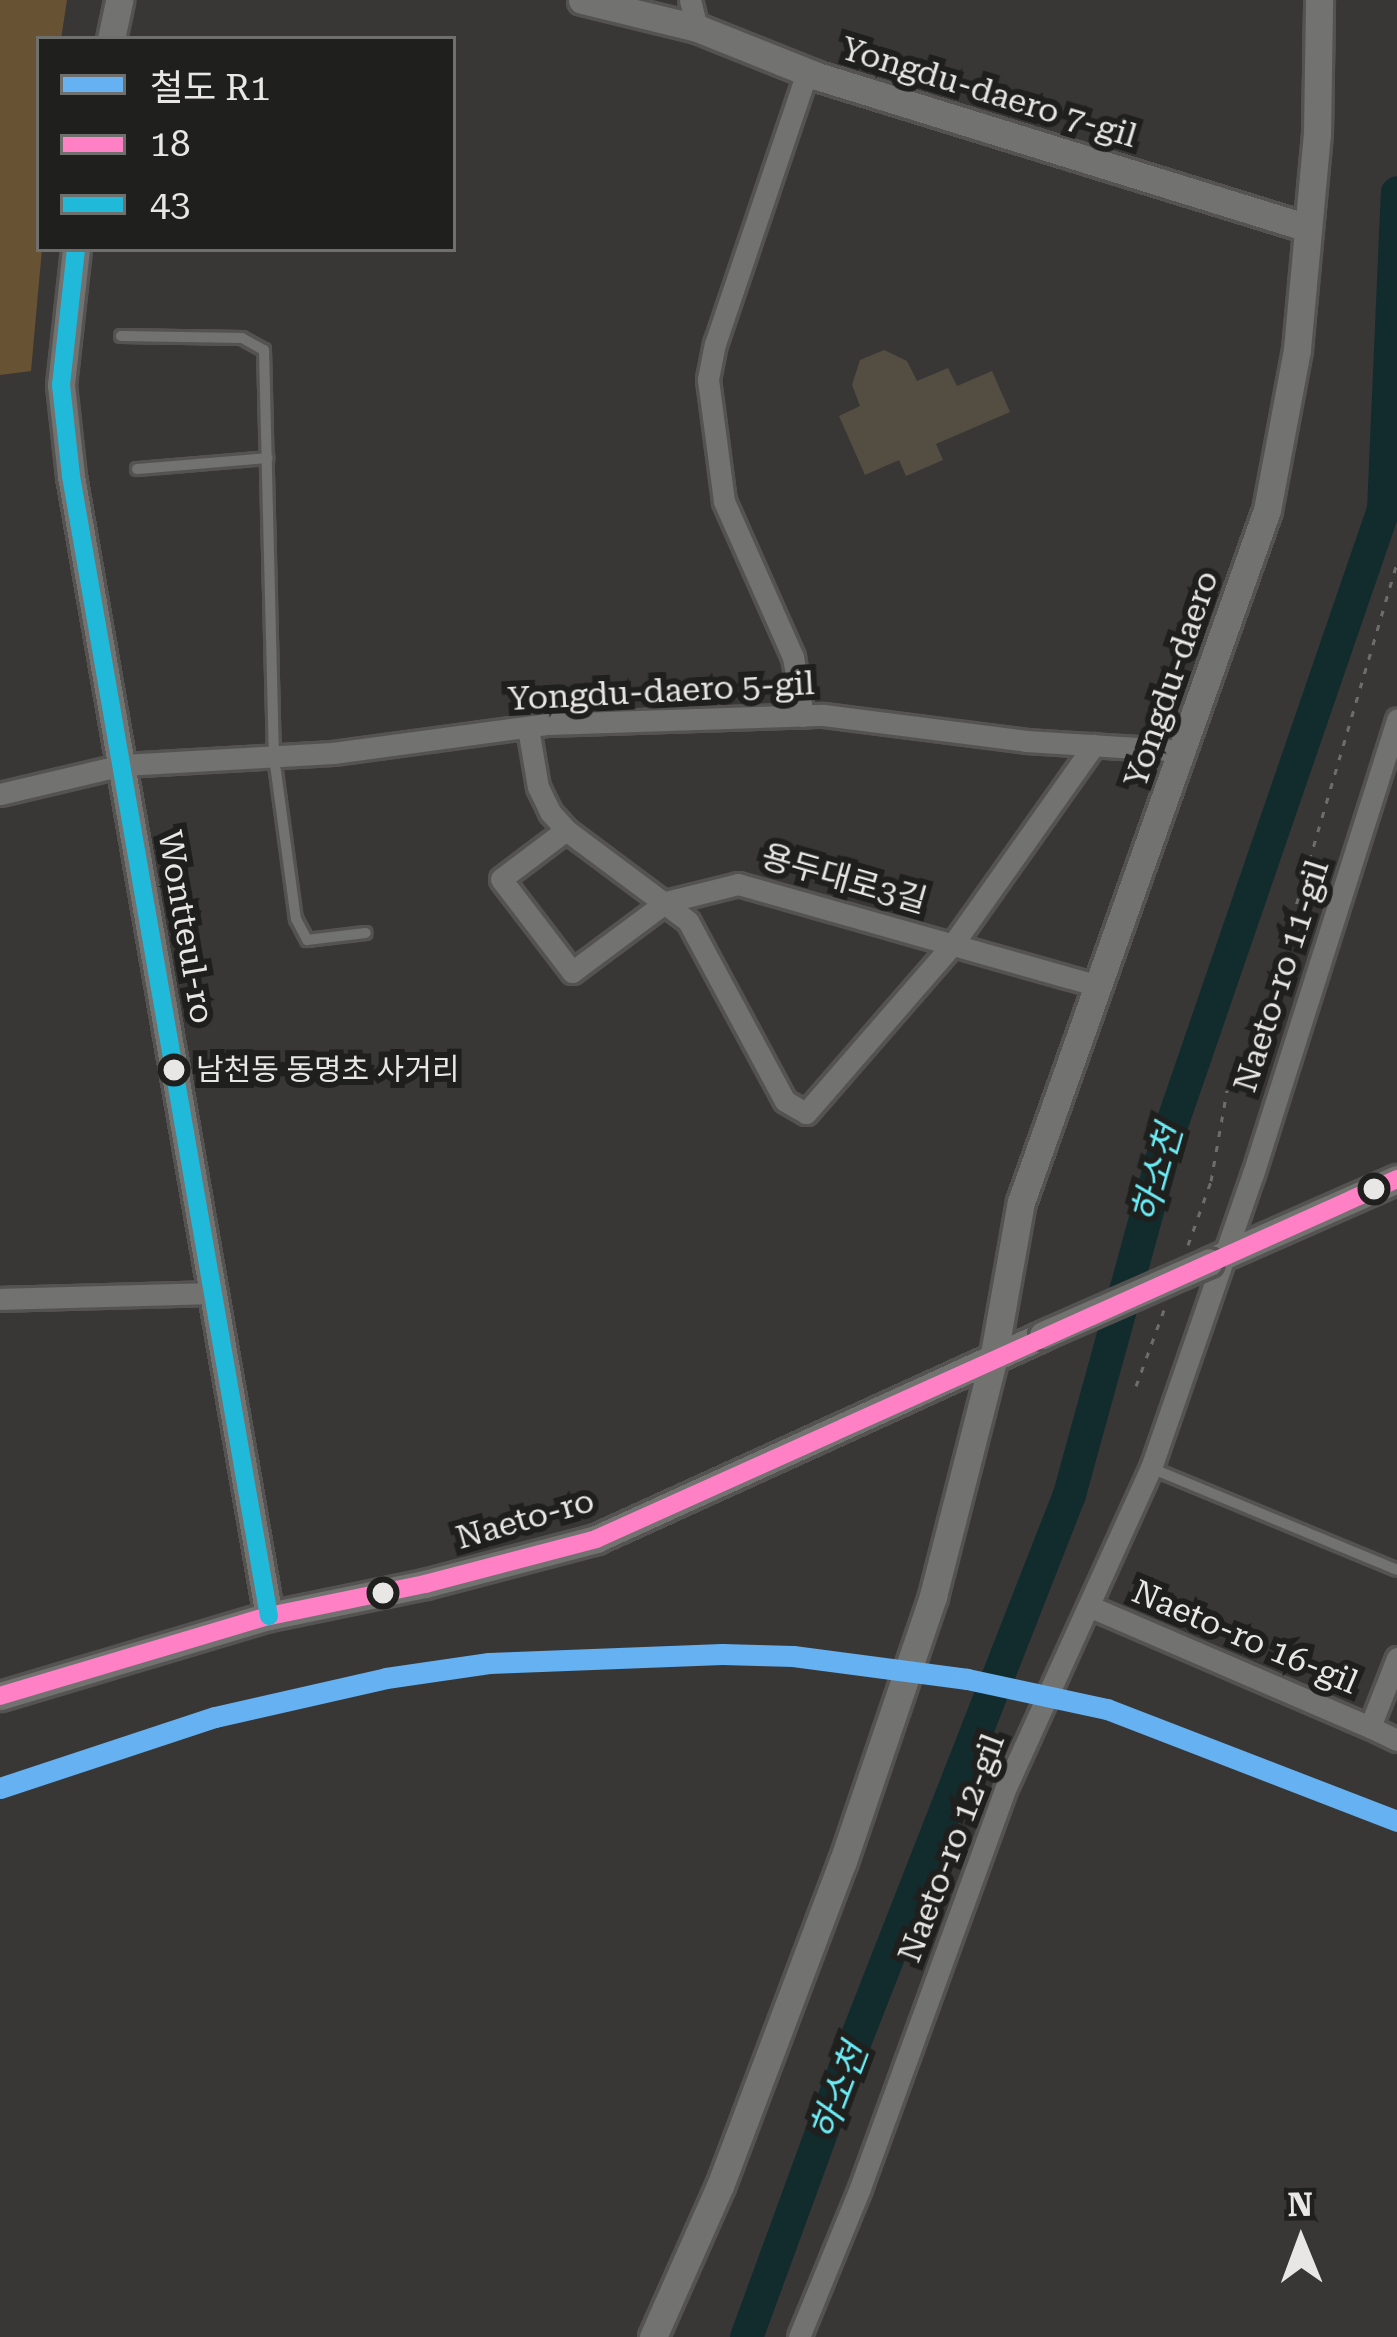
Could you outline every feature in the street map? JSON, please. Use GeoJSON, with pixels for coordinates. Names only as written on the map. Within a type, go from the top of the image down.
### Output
{"type":"FeatureCollection","features":[{"type":"Feature","properties":{"kind":"street"},"geometry":{"type":"LineString","coordinates":[[113,36],[119,0]]}},
{"type":"Feature","properties":{"kind":"street","name":"Yongdu-daero 7-gil"},"geometry":{"type":"LineString","coordinates":[[582,0],[694,14],[807,72],[1308,228]]}},
{"type":"Feature","properties":{"kind":"street","name":"Yongdu-daero"},"geometry":{"type":"LineString","coordinates":[[653,2337],[720,2186],[843,1861],[933,1596],[993,1360],[1021,1202],[1267,511],[1297,349],[1319,0]]}},
{"type":"Feature","properties":{"kind":"street"},"geometry":{"type":"LineString","coordinates":[[803,716],[793,657],[724,502],[709,379],[715,344],[807,72]]}},
{"type":"Feature","properties":{"kind":"street","name":"Wontteul-ro"},"geometry":{"type":"LineString","coordinates":[[76,252],[62,344],[65,436],[269,1616]]}},
{"type":"Feature","properties":{"kind":"street","name":"Yongdu-daero 5-gil"},"geometry":{"type":"LineString","coordinates":[[0,794],[123,765],[274,757],[528,728],[803,716],[1185,751]]}},
{"type":"Feature","properties":{"kind":"street","name":"Naeto-ro 11-gil"},"geometry":{"type":"LineString","coordinates":[[1206,1259],[1397,719]]}},
{"type":"Feature","properties":{"kind":"street"},"geometry":{"type":"LineString","coordinates":[[528,728],[538,787],[566,830],[688,921],[785,1101],[806,1113],[953,944],[1094,745]]}},
{"type":"Feature","properties":{"kind":"street","name":"용두대로3길"},"geometry":{"type":"LineString","coordinates":[[566,830],[501,879],[572,972],[666,902],[738,884],[1099,986]]}},
{"type":"Feature","properties":{"kind":"street"},"geometry":{"type":"LineString","coordinates":[[1206,1259],[1397,1179]]}},
{"type":"Feature","properties":{"kind":"street","name":"Naeto-ro"},"geometry":{"type":"LineString","coordinates":[[0,1696],[269,1616],[425,1584],[596,1539],[1206,1259]]}},
{"type":"Feature","properties":{"kind":"street","name":"Naeto-ro 12-gil"},"geometry":{"type":"LineString","coordinates":[[799,2337],[860,2188],[1006,1785],[1151,1468],[1206,1259]]}},
{"type":"Feature","properties":{"kind":"street"},"geometry":{"type":"LineString","coordinates":[[0,1299],[213,1293]]}},
{"type":"Feature","properties":{"kind":"street","name":"Naeto-ro 16-gil"},"geometry":{"type":"LineString","coordinates":[[1091,1607],[1370,1727],[1397,1658]]}},
{"type":"Feature","properties":{"kind":"street"},"geometry":{"type":"LineString","coordinates":[[1370,1727],[1397,1740]]}},
{"type":"Feature","properties":{"kind":"lane"},"geometry":{"type":"LineString","coordinates":[[121,336],[258,342],[268,377],[274,757],[300,934],[307,940],[326,941],[366,933]]}},
{"type":"Feature","properties":{"kind":"lane"},"geometry":{"type":"LineString","coordinates":[[137,470],[268,458]]}},
{"type":"Feature","properties":{"kind":"lane"},"geometry":{"type":"LineString","coordinates":[[1151,1468],[1397,1570]]}},
{"type":"Feature","properties":{"kind":"path"},"geometry":{"type":"LineString","coordinates":[[1206,1259],[1211,1180],[1227,1090],[1250,1062],[1316,850],[1325,793],[1397,563]]}},
{"type":"Feature","properties":{"kind":"path"},"geometry":{"type":"LineString","coordinates":[[1136,1386],[1166,1304]]}},
{"type":"Feature","properties":{"kind":"shaded area"},"geometry":{"type":"Polygon","coordinates":[[[0,0],[67,0],[61,36],[36,36],[36,252],[42,252],[31,371],[0,375],[0,0]]]}},
{"type":"Feature","properties":{"kind":"building"},"geometry":{"type":"Polygon","coordinates":[[[884,350],[907,361],[917,381],[948,368],[957,386],[992,371],[1010,412],[936,444],[943,460],[906,476],[899,460],[865,475],[839,416],[860,406],[852,385],[860,360],[884,350]]]}},
{"type":"Feature","properties":{"kind":"waterway","name":"하소천"},"geometry":{"type":"LineString","coordinates":[[746,2337],[848,2058],[1069,1494],[1170,1128],[1383,509],[1397,192]]}},
{"type":"Feature","properties":{"kind":"rail line","name":"R1"},"geometry":{"type":"LineString","coordinates":[[0,1788],[215,1717],[386,1678],[489,1663],[722,1654],[793,1656],[967,1679],[1107,1709],[1397,1821]]}},
{"type":"Feature","properties":{"kind":"transit line","name":"43"},"geometry":{"type":"LineString","coordinates":[[76,252],[61,385],[71,476],[269,1616]]}},
{"type":"Feature","properties":{"kind":"transit line","name":"18"},"geometry":{"type":"LineString","coordinates":[[0,1696],[269,1616],[425,1584],[596,1539],[1397,1179]]}},
{"type":"Feature","properties":{"kind":"place","name":"남천동 동명초 사거리"},"geometry":{"type":"Point","coordinates":[174,1070]}}]}
